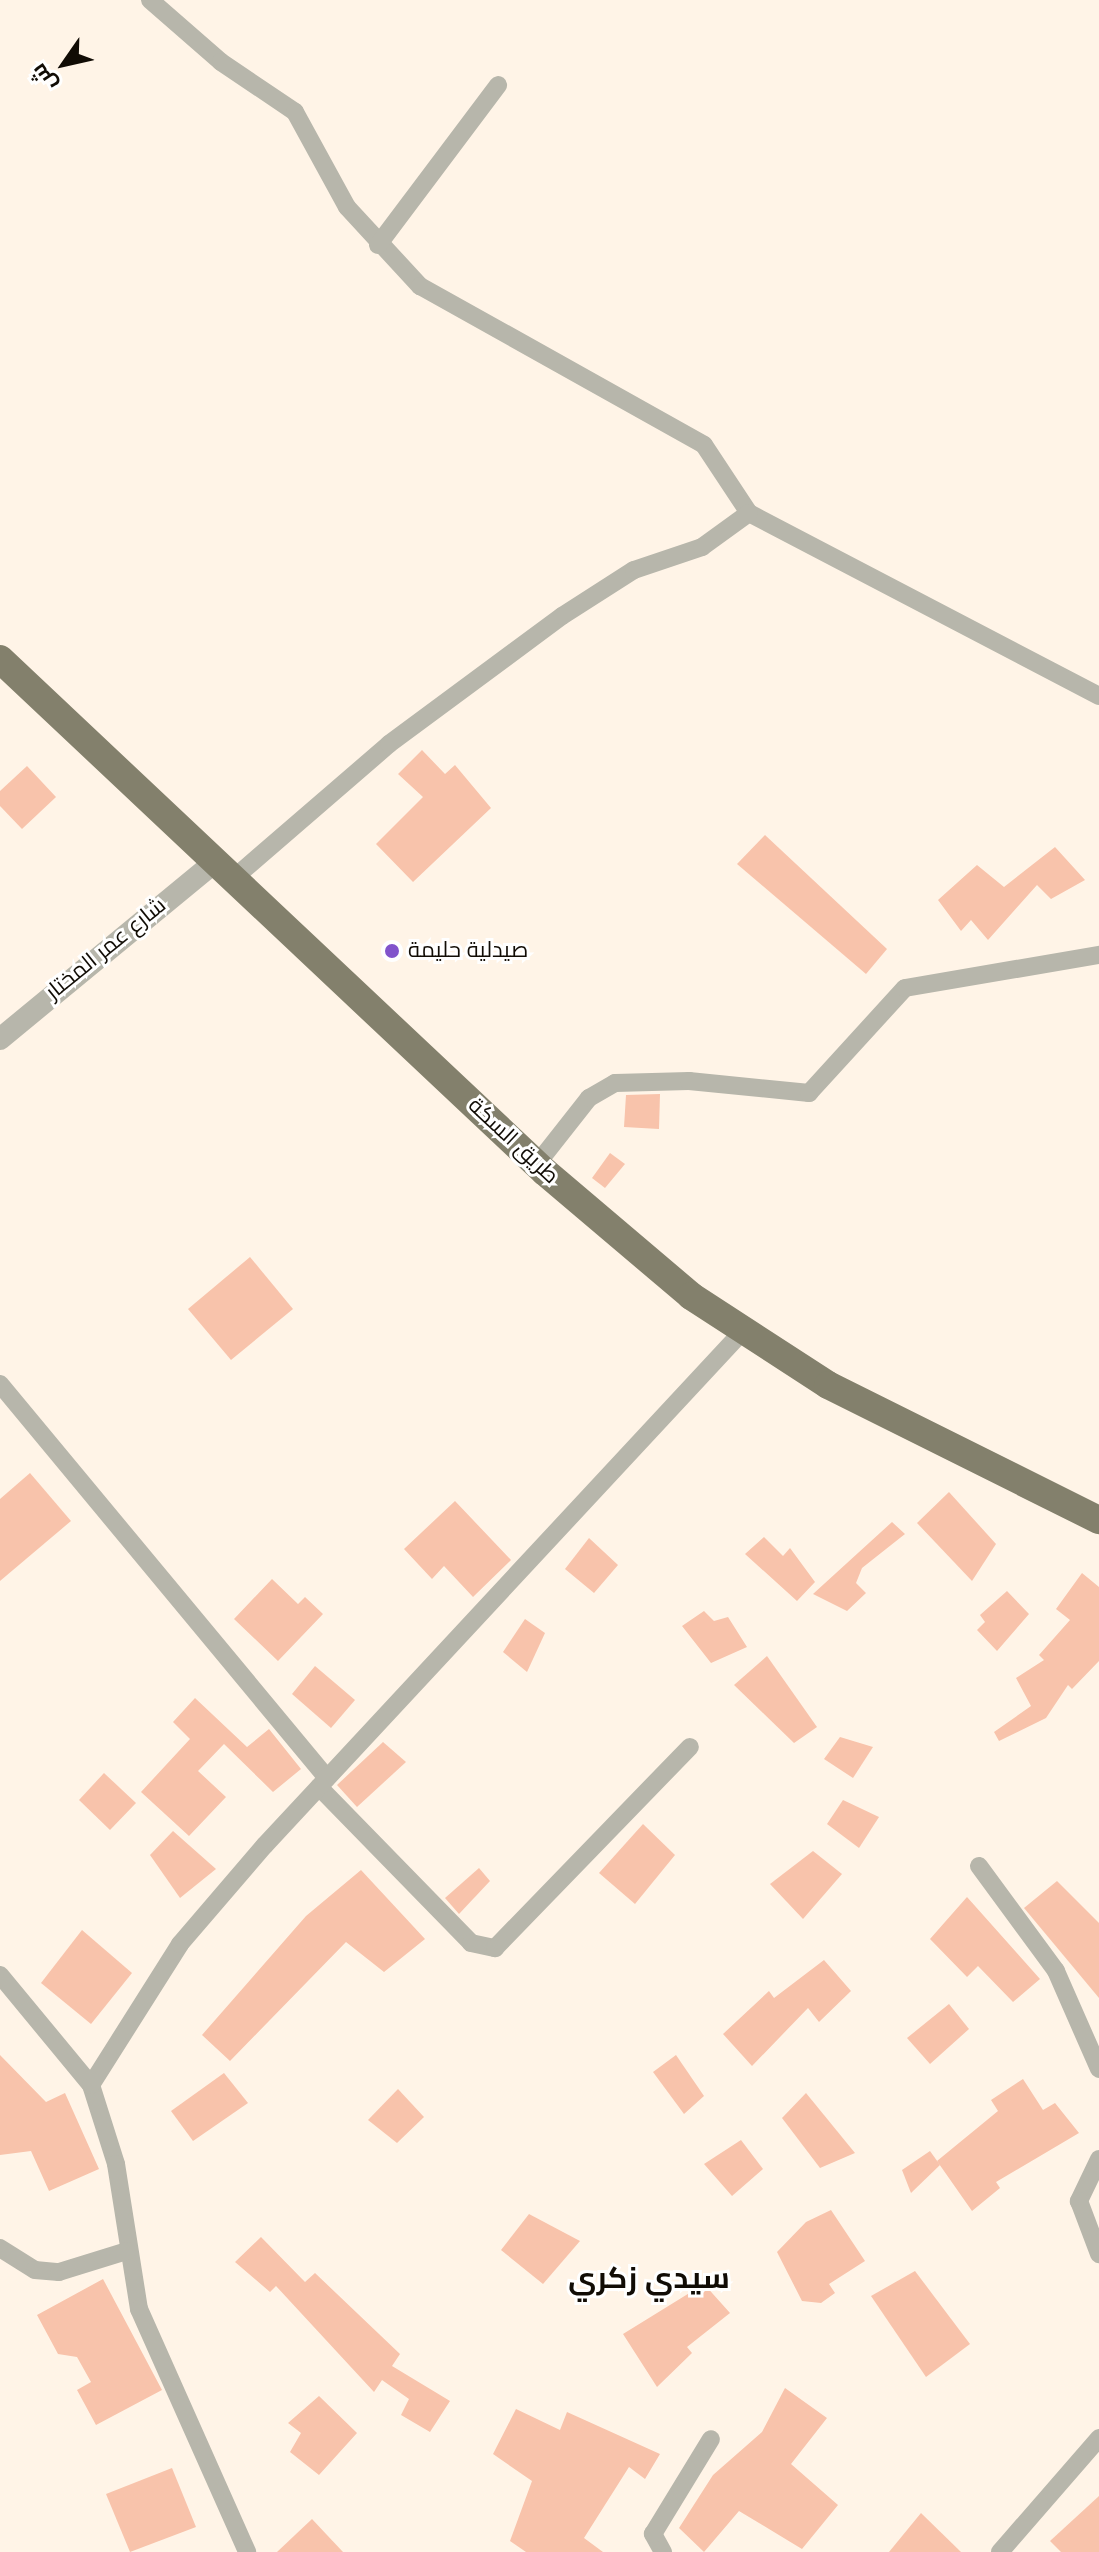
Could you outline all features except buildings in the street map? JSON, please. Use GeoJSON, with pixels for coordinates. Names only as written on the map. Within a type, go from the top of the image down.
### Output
{"type":"FeatureCollection","features":[{"type":"Feature","properties":{"kind":"main road","name":"طريق السكة"},"geometry":{"type":"LineString","coordinates":[[0,659],[537,1164],[741,1333],[828,1385],[1099,1520]]}},
{"type":"Feature","properties":{"kind":"street"},"geometry":{"type":"LineString","coordinates":[[150,0],[221,62],[295,112],[347,207],[378,245],[445,303],[704,445],[749,513],[1099,696]]}},
{"type":"Feature","properties":{"kind":"street"},"geometry":{"type":"LineString","coordinates":[[378,245],[498,85]]}},
{"type":"Feature","properties":{"kind":"street"},"geometry":{"type":"LineString","coordinates":[[225,870],[562,616],[634,570],[702,547],[749,513]]}},
{"type":"Feature","properties":{"kind":"street","name":"شارع عمر المختار"},"geometry":{"type":"LineString","coordinates":[[0,1039],[225,870]]}},
{"type":"Feature","properties":{"kind":"street"},"geometry":{"type":"LineString","coordinates":[[537,1164],[589,1098],[615,1083],[689,1081],[809,1093],[905,988],[1099,955]]}},
{"type":"Feature","properties":{"kind":"street"},"geometry":{"type":"LineString","coordinates":[[91,2085],[180,1944],[323,1783],[741,1333]]}},
{"type":"Feature","properties":{"kind":"street"},"geometry":{"type":"LineString","coordinates":[[0,1384],[323,1783],[471,1943],[495,1948],[690,1747]]}},
{"type":"Feature","properties":{"kind":"street"},"geometry":{"type":"LineString","coordinates":[[979,1866],[1056,1971],[1099,2069]]}},
{"type":"Feature","properties":{"kind":"street"},"geometry":{"type":"LineString","coordinates":[[0,1975],[91,2085],[116,2164],[127,2251],[158,2361],[247,2552]]}},
{"type":"Feature","properties":{"kind":"street"},"geometry":{"type":"LineString","coordinates":[[1099,2159],[1079,2201],[1099,2254]]}},
{"type":"Feature","properties":{"kind":"street"},"geometry":{"type":"LineString","coordinates":[[0,2248],[35,2270],[59,2272],[127,2251]]}},
{"type":"Feature","properties":{"kind":"street"},"geometry":{"type":"LineString","coordinates":[[1000,2552],[1099,2438]]}},
{"type":"Feature","properties":{"kind":"street"},"geometry":{"type":"LineString","coordinates":[[663,2552],[653,2534],[711,2439]]}},
{"type":"Feature","properties":{"kind":"place","name":"صيدلية حليمة"},"geometry":{"type":"Point","coordinates":[392,951]}},
{"type":"Feature","properties":{"kind":"district","name":"سيدي زكري"},"geometry":{"type":"Point","coordinates":[649,2279]}}]}
